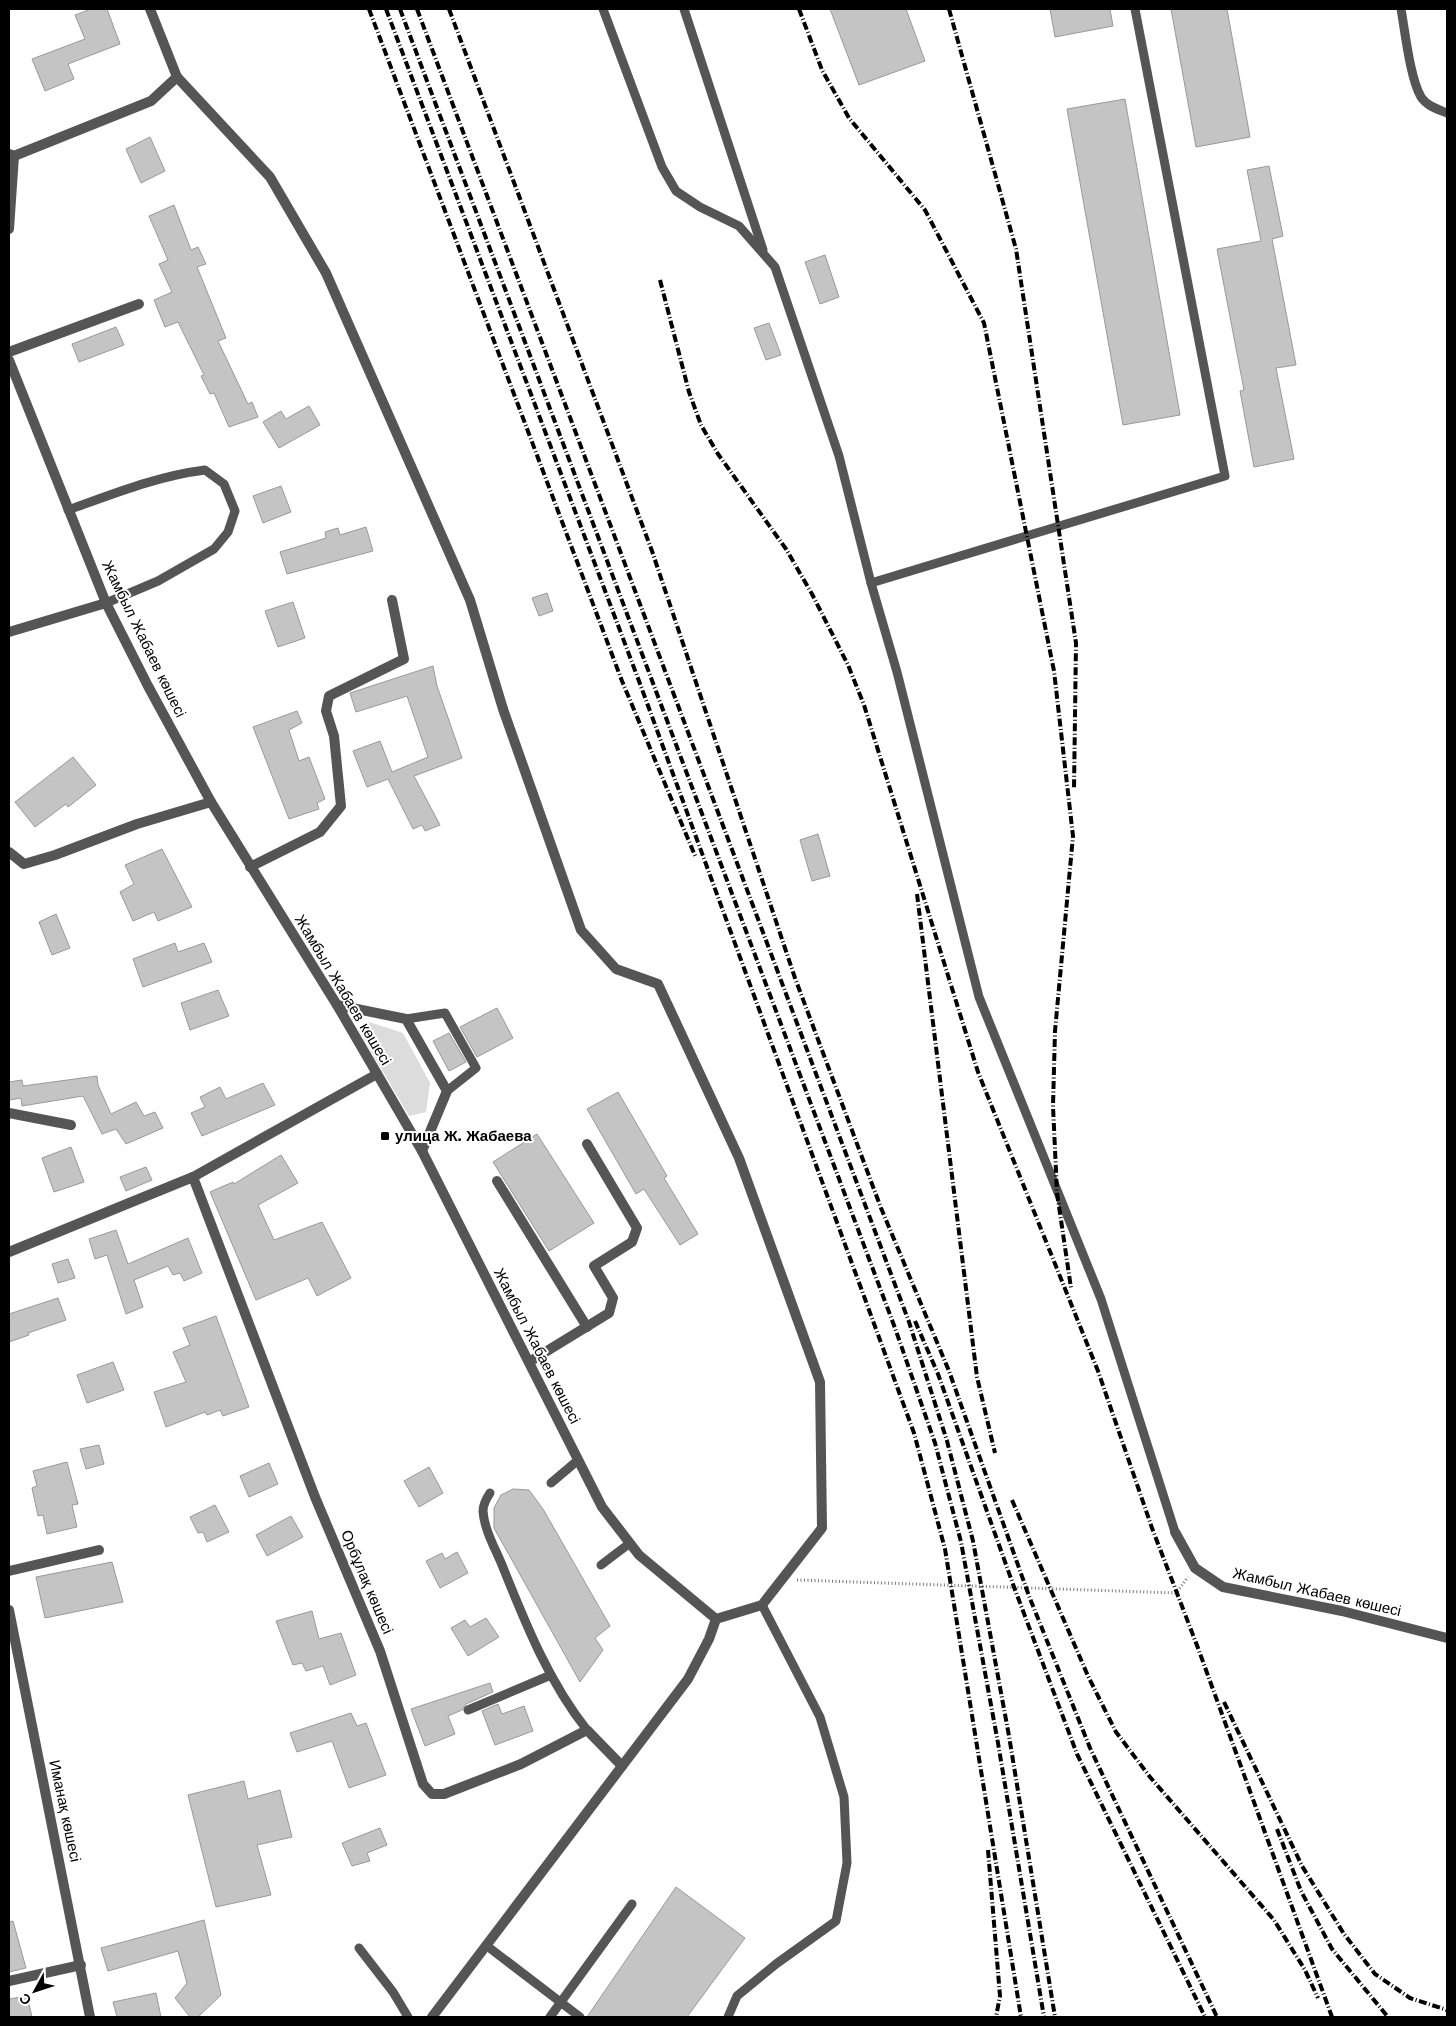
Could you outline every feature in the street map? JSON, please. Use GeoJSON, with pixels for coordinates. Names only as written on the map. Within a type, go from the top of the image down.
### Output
{"type":"FeatureCollection","features":[{"type":"Feature","properties":{"kind":"street"},"geometry":{"type":"LineString","coordinates":[[150,9],[177,77],[270,177],[326,273],[470,600],[503,709],[581,930],[616,969],[658,984],[739,1158],[820,1382],[822,1528],[762,1605],[716,1618],[709,1640],[688,1679],[432,2017]]}},
{"type":"Feature","properties":{"kind":"street"},"geometry":{"type":"LineString","coordinates":[[9,229],[11,155],[151,101],[177,77]]}},
{"type":"Feature","properties":{"kind":"street"},"geometry":{"type":"LineString","coordinates":[[9,352],[139,304]]}},
{"type":"Feature","properties":{"kind":"street","name":"Жамбыл Жабаев көшесі"},"geometry":{"type":"LineString","coordinates":[[9,360],[106,603],[211,802],[337,1005],[422,1151],[602,1507],[639,1554],[716,1618]]}},
{"type":"Feature","properties":{"kind":"street"},"geometry":{"type":"LineString","coordinates":[[250,867],[320,832],[341,806],[334,736],[326,711],[329,696],[404,659],[392,600]]}},
{"type":"Feature","properties":{"kind":"street"},"geometry":{"type":"LineString","coordinates":[[9,632],[106,603]]}},
{"type":"Feature","properties":{"kind":"street"},"geometry":{"type":"LineString","coordinates":[[9,852],[24,864],[56,855],[137,824],[211,802]]}},
{"type":"Feature","properties":{"kind":"street"},"geometry":{"type":"LineString","coordinates":[[337,1005],[406,1019],[447,1091],[422,1151]]}},
{"type":"Feature","properties":{"kind":"street"},"geometry":{"type":"LineString","coordinates":[[9,1252],[193,1177],[377,1074]]}},
{"type":"Feature","properties":{"kind":"street"},"geometry":{"type":"LineString","coordinates":[[9,1113],[71,1125]]}},
{"type":"Feature","properties":{"kind":"street"},"geometry":{"type":"LineString","coordinates":[[529,1362],[609,1313],[612,1298],[594,1266],[632,1242],[637,1228],[587,1144]]}},
{"type":"Feature","properties":{"kind":"street","name":"Орбұлақ көшесі"},"geometry":{"type":"LineString","coordinates":[[193,1177],[315,1497],[380,1650],[423,1784],[432,1794],[444,1794],[521,1764],[588,1730]]}},
{"type":"Feature","properties":{"kind":"street"},"geometry":{"type":"LineString","coordinates":[[497,1180],[587,1327]]}},
{"type":"Feature","properties":{"kind":"street","name":"Жамбыл Жабаев көшесі"},"geometry":{"type":"LineString","coordinates":[[1175,1532],[1195,1568],[1223,1587],[1342,1611],[1447,1638]]}},
{"type":"Feature","properties":{"kind":"street"},"geometry":{"type":"LineString","coordinates":[[9,1571],[99,1550]]}},
{"type":"Feature","properties":{"kind":"street","name":"Иманақ көшесі"},"geometry":{"type":"LineString","coordinates":[[9,1610],[90,2017]]}},
{"type":"Feature","properties":{"kind":"street"},"geometry":{"type":"LineString","coordinates":[[588,1730],[622,1766]]}},
{"type":"Feature","properties":{"kind":"street"},"geometry":{"type":"LineString","coordinates":[[9,1981],[81,1965]]}},
{"type":"Feature","properties":{"kind":"lane"},"geometry":{"type":"LineString","coordinates":[[603,9],[662,167],[676,191],[700,207],[739,226],[775,267],[839,456],[871,583],[897,672],[979,996],[1101,1299],[1175,1532]]}},
{"type":"Feature","properties":{"kind":"lane"},"geometry":{"type":"LineString","coordinates":[[684,9],[764,255]]}},
{"type":"Feature","properties":{"kind":"lane"},"geometry":{"type":"LineString","coordinates":[[871,583],[1225,476],[1135,9]]}},
{"type":"Feature","properties":{"kind":"lane"},"geometry":{"type":"LineString","coordinates":[[1400,9],[1414,75],[1421,97],[1433,108],[1447,113]]}},
{"type":"Feature","properties":{"kind":"lane"},"geometry":{"type":"LineString","coordinates":[[68,510],[178,473],[205,470],[224,484],[235,511],[228,532],[214,549],[158,581],[106,603]]}},
{"type":"Feature","properties":{"kind":"lane"},"geometry":{"type":"LineString","coordinates":[[406,1019],[445,1013],[476,1068],[447,1091]]}},
{"type":"Feature","properties":{"kind":"lane"},"geometry":{"type":"LineString","coordinates":[[551,1483],[577,1460]]}},
{"type":"Feature","properties":{"kind":"lane"},"geometry":{"type":"LineString","coordinates":[[490,1493],[485,1500],[483,1510],[487,1529],[522,1616],[551,1675],[588,1730]]}},
{"type":"Feature","properties":{"kind":"lane"},"geometry":{"type":"LineString","coordinates":[[601,1565],[630,1543]]}},
{"type":"Feature","properties":{"kind":"lane"},"geometry":{"type":"LineString","coordinates":[[728,2017],[737,1996],[776,1964],[836,1921],[847,1863],[844,1797],[820,1717],[762,1605]]}},
{"type":"Feature","properties":{"kind":"lane"},"geometry":{"type":"LineString","coordinates":[[468,1710],[551,1675]]}},
{"type":"Feature","properties":{"kind":"lane"},"geometry":{"type":"LineString","coordinates":[[550,2017],[632,1904]]}},
{"type":"Feature","properties":{"kind":"lane"},"geometry":{"type":"LineString","coordinates":[[487,1946],[560,2004],[580,2017]]}},
{"type":"Feature","properties":{"kind":"lane"},"geometry":{"type":"LineString","coordinates":[[359,1948],[408,2017]]}},
{"type":"Feature","properties":{"kind":"path"},"geometry":{"type":"LineString","coordinates":[[782,1580],[1176,1593],[1195,1568]]}},
{"type":"Feature","properties":{"kind":"shaded area"},"geometry":{"type":"Polygon","coordinates":[[[369,1022],[403,1033],[430,1083],[426,1112],[409,1116],[359,1031],[369,1022]]]}},
{"type":"Feature","properties":{"kind":"building"},"geometry":{"type":"Polygon","coordinates":[[[91,9],[107,9],[120,44],[68,64],[74,79],[45,91],[32,59],[85,39],[75,15],[91,9]]]}},
{"type":"Feature","properties":{"kind":"building"},"geometry":{"type":"Polygon","coordinates":[[[830,9],[906,9],[925,61],[859,85],[830,9]]]}},
{"type":"Feature","properties":{"kind":"building"},"geometry":{"type":"Polygon","coordinates":[[[1050,9],[1110,9],[1113,26],[1055,37],[1050,9]]]}},
{"type":"Feature","properties":{"kind":"building"},"geometry":{"type":"Polygon","coordinates":[[[1171,9],[1227,9],[1250,137],[1196,147],[1171,9]]]}},
{"type":"Feature","properties":{"kind":"building"},"geometry":{"type":"Polygon","coordinates":[[[1125,99],[1180,415],[1123,425],[1067,109],[1125,99]]]}},
{"type":"Feature","properties":{"kind":"building"},"geometry":{"type":"Polygon","coordinates":[[[150,137],[165,171],[141,183],[126,149],[150,137]]]}},
{"type":"Feature","properties":{"kind":"building"},"geometry":{"type":"Polygon","coordinates":[[[1269,166],[1283,236],[1272,239],[1296,365],[1276,368],[1294,459],[1254,467],[1240,391],[1244,390],[1217,249],[1261,241],[1247,170],[1269,166]]]}},
{"type":"Feature","properties":{"kind":"building"},"geometry":{"type":"Polygon","coordinates":[[[174,205],[191,250],[198,247],[206,264],[197,267],[226,338],[218,341],[248,404],[252,402],[258,417],[229,427],[214,393],[210,394],[201,376],[204,375],[178,322],[165,327],[154,300],[172,292],[159,264],[168,260],[149,216],[174,205]]]}},
{"type":"Feature","properties":{"kind":"building"},"geometry":{"type":"Polygon","coordinates":[[[825,255],[839,297],[820,304],[805,262],[825,255]]]}},
{"type":"Feature","properties":{"kind":"building"},"geometry":{"type":"Polygon","coordinates":[[[769,323],[781,355],[766,360],[754,328],[769,323]]]}},
{"type":"Feature","properties":{"kind":"building"},"geometry":{"type":"Polygon","coordinates":[[[116,327],[124,345],[79,362],[72,344],[116,327]]]}},
{"type":"Feature","properties":{"kind":"building"},"geometry":{"type":"Polygon","coordinates":[[[309,406],[320,425],[279,448],[263,422],[281,411],[286,419],[309,406]]]}},
{"type":"Feature","properties":{"kind":"building"},"geometry":{"type":"Polygon","coordinates":[[[281,486],[291,512],[263,523],[253,496],[281,486]]]}},
{"type":"Feature","properties":{"kind":"building"},"geometry":{"type":"Polygon","coordinates":[[[366,527],[373,551],[287,574],[280,552],[326,538],[325,532],[338,528],[340,535],[366,527]]]}},
{"type":"Feature","properties":{"kind":"building"},"geometry":{"type":"Polygon","coordinates":[[[547,593],[553,611],[539,616],[532,598],[547,593]]]}},
{"type":"Feature","properties":{"kind":"building"},"geometry":{"type":"Polygon","coordinates":[[[293,602],[305,638],[278,647],[265,611],[293,602]]]}},
{"type":"Feature","properties":{"kind":"building"},"geometry":{"type":"Polygon","coordinates":[[[433,666],[437,686],[462,758],[414,776],[440,825],[425,831],[422,825],[413,829],[388,779],[367,787],[353,751],[380,741],[392,772],[428,757],[407,696],[356,712],[350,693],[433,666]]]}},
{"type":"Feature","properties":{"kind":"building"},"geometry":{"type":"Polygon","coordinates":[[[297,711],[302,723],[289,730],[299,761],[309,757],[325,799],[317,803],[319,809],[289,819],[253,727],[297,711]]]}},
{"type":"Feature","properties":{"kind":"building"},"geometry":{"type":"Polygon","coordinates":[[[73,757],[96,785],[68,807],[66,804],[35,827],[15,802],[73,757]]]}},
{"type":"Feature","properties":{"kind":"building"},"geometry":{"type":"Polygon","coordinates":[[[818,834],[830,876],[812,881],[800,840],[818,834]]]}},
{"type":"Feature","properties":{"kind":"building"},"geometry":{"type":"Polygon","coordinates":[[[162,849],[192,907],[158,921],[154,912],[133,921],[120,892],[134,884],[125,865],[162,849]]]}},
{"type":"Feature","properties":{"kind":"building"},"geometry":{"type":"Polygon","coordinates":[[[56,914],[70,948],[52,955],[39,922],[56,914]]]}},
{"type":"Feature","properties":{"kind":"building"},"geometry":{"type":"Polygon","coordinates":[[[175,943],[178,952],[204,943],[212,962],[143,987],[133,959],[175,943]]]}},
{"type":"Feature","properties":{"kind":"building"},"geometry":{"type":"Polygon","coordinates":[[[218,990],[229,1016],[190,1030],[181,1003],[218,990]]]}},
{"type":"Feature","properties":{"kind":"building"},"geometry":{"type":"Polygon","coordinates":[[[497,1008],[513,1038],[477,1057],[460,1027],[497,1008]]]}},
{"type":"Feature","properties":{"kind":"building"},"geometry":{"type":"Polygon","coordinates":[[[449,1033],[466,1062],[449,1071],[433,1041],[449,1033]]]}},
{"type":"Feature","properties":{"kind":"building"},"geometry":{"type":"Polygon","coordinates":[[[97,1076],[98,1085],[111,1114],[136,1102],[144,1116],[155,1112],[163,1128],[126,1144],[116,1129],[102,1134],[83,1096],[22,1106],[21,1098],[9,1100],[9,1082],[22,1080],[23,1086],[97,1076]]]}},
{"type":"Feature","properties":{"kind":"building"},"geometry":{"type":"Polygon","coordinates":[[[263,1083],[275,1105],[202,1136],[191,1113],[205,1107],[200,1097],[220,1087],[226,1099],[263,1083]]]}},
{"type":"Feature","properties":{"kind":"building"},"geometry":{"type":"Polygon","coordinates":[[[618,1092],[667,1176],[664,1178],[698,1234],[680,1245],[644,1189],[636,1194],[587,1109],[618,1092]]]}},
{"type":"Feature","properties":{"kind":"building"},"geometry":{"type":"Polygon","coordinates":[[[537,1134],[594,1223],[549,1251],[493,1162],[537,1134]]]}},
{"type":"Feature","properties":{"kind":"building"},"geometry":{"type":"Polygon","coordinates":[[[71,1147],[84,1182],[54,1192],[42,1158],[71,1147]]]}},
{"type":"Feature","properties":{"kind":"building"},"geometry":{"type":"Polygon","coordinates":[[[281,1155],[298,1183],[258,1205],[274,1240],[322,1222],[351,1278],[317,1296],[308,1278],[256,1300],[210,1192],[233,1182],[234,1184],[281,1155]]]}},
{"type":"Feature","properties":{"kind":"building"},"geometry":{"type":"Polygon","coordinates":[[[146,1167],[152,1180],[126,1191],[120,1177],[146,1167]]]}},
{"type":"Feature","properties":{"kind":"building"},"geometry":{"type":"Polygon","coordinates":[[[116,1230],[128,1264],[188,1238],[202,1273],[184,1281],[180,1273],[173,1275],[168,1266],[134,1280],[143,1307],[126,1314],[107,1255],[95,1259],[89,1239],[116,1230]]]}},
{"type":"Feature","properties":{"kind":"building"},"geometry":{"type":"Polygon","coordinates":[[[68,1259],[75,1278],[58,1283],[52,1264],[68,1259]]]}},
{"type":"Feature","properties":{"kind":"building"},"geometry":{"type":"Polygon","coordinates":[[[58,1298],[66,1320],[28,1333],[29,1335],[9,1342],[9,1314],[58,1298]]]}},
{"type":"Feature","properties":{"kind":"building"},"geometry":{"type":"Polygon","coordinates":[[[216,1316],[249,1407],[223,1416],[220,1410],[207,1415],[205,1412],[166,1427],[154,1392],[186,1382],[173,1352],[190,1345],[183,1328],[216,1316]]]}},
{"type":"Feature","properties":{"kind":"building"},"geometry":{"type":"Polygon","coordinates":[[[113,1362],[124,1390],[87,1403],[77,1375],[113,1362]]]}},
{"type":"Feature","properties":{"kind":"building"},"geometry":{"type":"Polygon","coordinates":[[[99,1445],[104,1464],[86,1469],[80,1449],[99,1445]]]}},
{"type":"Feature","properties":{"kind":"building"},"geometry":{"type":"Polygon","coordinates":[[[67,1462],[78,1504],[72,1505],[77,1527],[47,1534],[43,1515],[38,1516],[32,1488],[37,1486],[33,1471],[67,1462]]]}},
{"type":"Feature","properties":{"kind":"building"},"geometry":{"type":"Polygon","coordinates":[[[269,1463],[278,1484],[249,1497],[240,1476],[269,1463]]]}},
{"type":"Feature","properties":{"kind":"building"},"geometry":{"type":"Polygon","coordinates":[[[429,1467],[443,1493],[419,1507],[404,1481],[429,1467]]]}},
{"type":"Feature","properties":{"kind":"building"},"geometry":{"type":"Polygon","coordinates":[[[513,1489],[529,1490],[543,1509],[610,1626],[595,1638],[603,1650],[580,1682],[494,1528],[494,1508],[501,1495],[513,1489]]]}},
{"type":"Feature","properties":{"kind":"building"},"geometry":{"type":"Polygon","coordinates":[[[215,1505],[229,1532],[207,1542],[203,1532],[198,1533],[190,1517],[215,1505]]]}},
{"type":"Feature","properties":{"kind":"building"},"geometry":{"type":"Polygon","coordinates":[[[291,1516],[303,1537],[267,1556],[256,1535],[291,1516]]]}},
{"type":"Feature","properties":{"kind":"building"},"geometry":{"type":"Polygon","coordinates":[[[457,1552],[468,1573],[440,1588],[426,1561],[442,1553],[445,1559],[457,1552]]]}},
{"type":"Feature","properties":{"kind":"building"},"geometry":{"type":"Polygon","coordinates":[[[112,1562],[123,1602],[45,1618],[36,1577],[112,1562]]]}},
{"type":"Feature","properties":{"kind":"building"},"geometry":{"type":"Polygon","coordinates":[[[312,1611],[319,1639],[341,1633],[356,1675],[330,1685],[323,1666],[306,1671],[302,1663],[293,1665],[276,1621],[312,1611]]]}},
{"type":"Feature","properties":{"kind":"building"},"geometry":{"type":"Polygon","coordinates":[[[486,1618],[499,1637],[468,1656],[451,1628],[465,1620],[470,1627],[486,1618]]]}},
{"type":"Feature","properties":{"kind":"building"},"geometry":{"type":"Polygon","coordinates":[[[490,1683],[493,1692],[466,1704],[462,1710],[448,1716],[455,1734],[425,1746],[411,1709],[490,1683]]]}},
{"type":"Feature","properties":{"kind":"building"},"geometry":{"type":"Polygon","coordinates":[[[498,1704],[502,1714],[524,1706],[533,1731],[495,1745],[482,1711],[498,1704]]]}},
{"type":"Feature","properties":{"kind":"building"},"geometry":{"type":"Polygon","coordinates":[[[351,1713],[357,1726],[366,1723],[386,1775],[349,1788],[332,1741],[297,1752],[290,1733],[351,1713]]]}},
{"type":"Feature","properties":{"kind":"building"},"geometry":{"type":"Polygon","coordinates":[[[244,1781],[248,1799],[280,1790],[292,1837],[257,1845],[271,1895],[216,1907],[188,1795],[244,1781]]]}},
{"type":"Feature","properties":{"kind":"building"},"geometry":{"type":"Polygon","coordinates":[[[380,1828],[387,1845],[367,1853],[370,1861],[352,1866],[342,1843],[380,1828]]]}},
{"type":"Feature","properties":{"kind":"building"},"geometry":{"type":"Polygon","coordinates":[[[676,1887],[745,1938],[687,2017],[587,2017],[676,1887]]]}},
{"type":"Feature","properties":{"kind":"building"},"geometry":{"type":"Polygon","coordinates":[[[204,1920],[221,1995],[198,2017],[190,2017],[175,1998],[187,1983],[178,1951],[108,1971],[101,1948],[204,1920]]]}},
{"type":"Feature","properties":{"kind":"building"},"geometry":{"type":"Polygon","coordinates":[[[13,1921],[26,1968],[9,1972],[9,1922],[13,1921]]]}},
{"type":"Feature","properties":{"kind":"building"},"geometry":{"type":"Polygon","coordinates":[[[156,1993],[161,2017],[117,2017],[113,2002],[156,1993]]]}},
{"type":"Feature","properties":{"kind":"building"},"geometry":{"type":"Polygon","coordinates":[[[27,1996],[32,2017],[9,2017],[9,1999],[27,1996]]]}},
{"type":"Feature","properties":{"kind":"railway"},"geometry":{"type":"LineString","coordinates":[[369,9],[622,681],[696,858]]}},
{"type":"Feature","properties":{"kind":"railway"},"geometry":{"type":"LineString","coordinates":[[386,9],[639,681],[914,1433],[945,1549],[1021,2017]]}},
{"type":"Feature","properties":{"kind":"railway"},"geometry":{"type":"LineString","coordinates":[[400,9],[895,1328],[935,1443],[961,1542],[998,1743],[1044,2017]]}},
{"type":"Feature","properties":{"kind":"railway"},"geometry":{"type":"LineString","coordinates":[[417,9],[909,1322],[947,1441],[973,1541],[1009,1736],[1055,2017]]}},
{"type":"Feature","properties":{"kind":"railway"},"geometry":{"type":"LineString","coordinates":[[449,9],[652,551],[795,978],[881,1208],[949,1371],[1029,1596],[1090,1748],[1217,2017]]}},
{"type":"Feature","properties":{"kind":"railway"},"geometry":{"type":"LineString","coordinates":[[799,9],[822,70],[849,118],[925,210],[984,323],[1054,671],[1073,836],[1055,1031],[1053,1106],[1057,1193],[1071,1288]]}},
{"type":"Feature","properties":{"kind":"railway"},"geometry":{"type":"LineString","coordinates":[[949,9],[1016,249],[1076,643],[1074,789]]}},
{"type":"Feature","properties":{"kind":"railway"},"geometry":{"type":"LineString","coordinates":[[660,280],[689,392],[701,425],[718,454],[786,549],[812,594],[848,665],[864,705],[978,1072],[1098,1371],[1152,1528],[1198,1648],[1332,2017]]}},
{"type":"Feature","properties":{"kind":"railway"},"geometry":{"type":"LineString","coordinates":[[917,894],[977,1377],[995,1453]]}},
{"type":"Feature","properties":{"kind":"railway"},"geometry":{"type":"LineString","coordinates":[[915,1321],[938,1374],[1014,1587],[1077,1754],[1205,2017]]}},
{"type":"Feature","properties":{"kind":"railway"},"geometry":{"type":"LineString","coordinates":[[1012,1500],[1088,1676],[1116,1732],[1150,1777],[1274,1920],[1305,1970],[1318,1998]]}},
{"type":"Feature","properties":{"kind":"railway"},"geometry":{"type":"LineString","coordinates":[[1224,1702],[1302,1866],[1344,1934],[1375,1974],[1410,1998],[1447,2010]]}},
{"type":"Feature","properties":{"kind":"railway"},"geometry":{"type":"LineString","coordinates":[[1277,1829],[1301,1891],[1332,1949],[1388,2017]]}},
{"type":"Feature","properties":{"kind":"railway"},"geometry":{"type":"LineString","coordinates":[[988,1850],[1000,1996],[996,2017]]}},
{"type":"Feature","properties":{"kind":"place","name":"улица Ж. Жабаева"},"geometry":{"type":"Point","coordinates":[385,1136]}}]}
